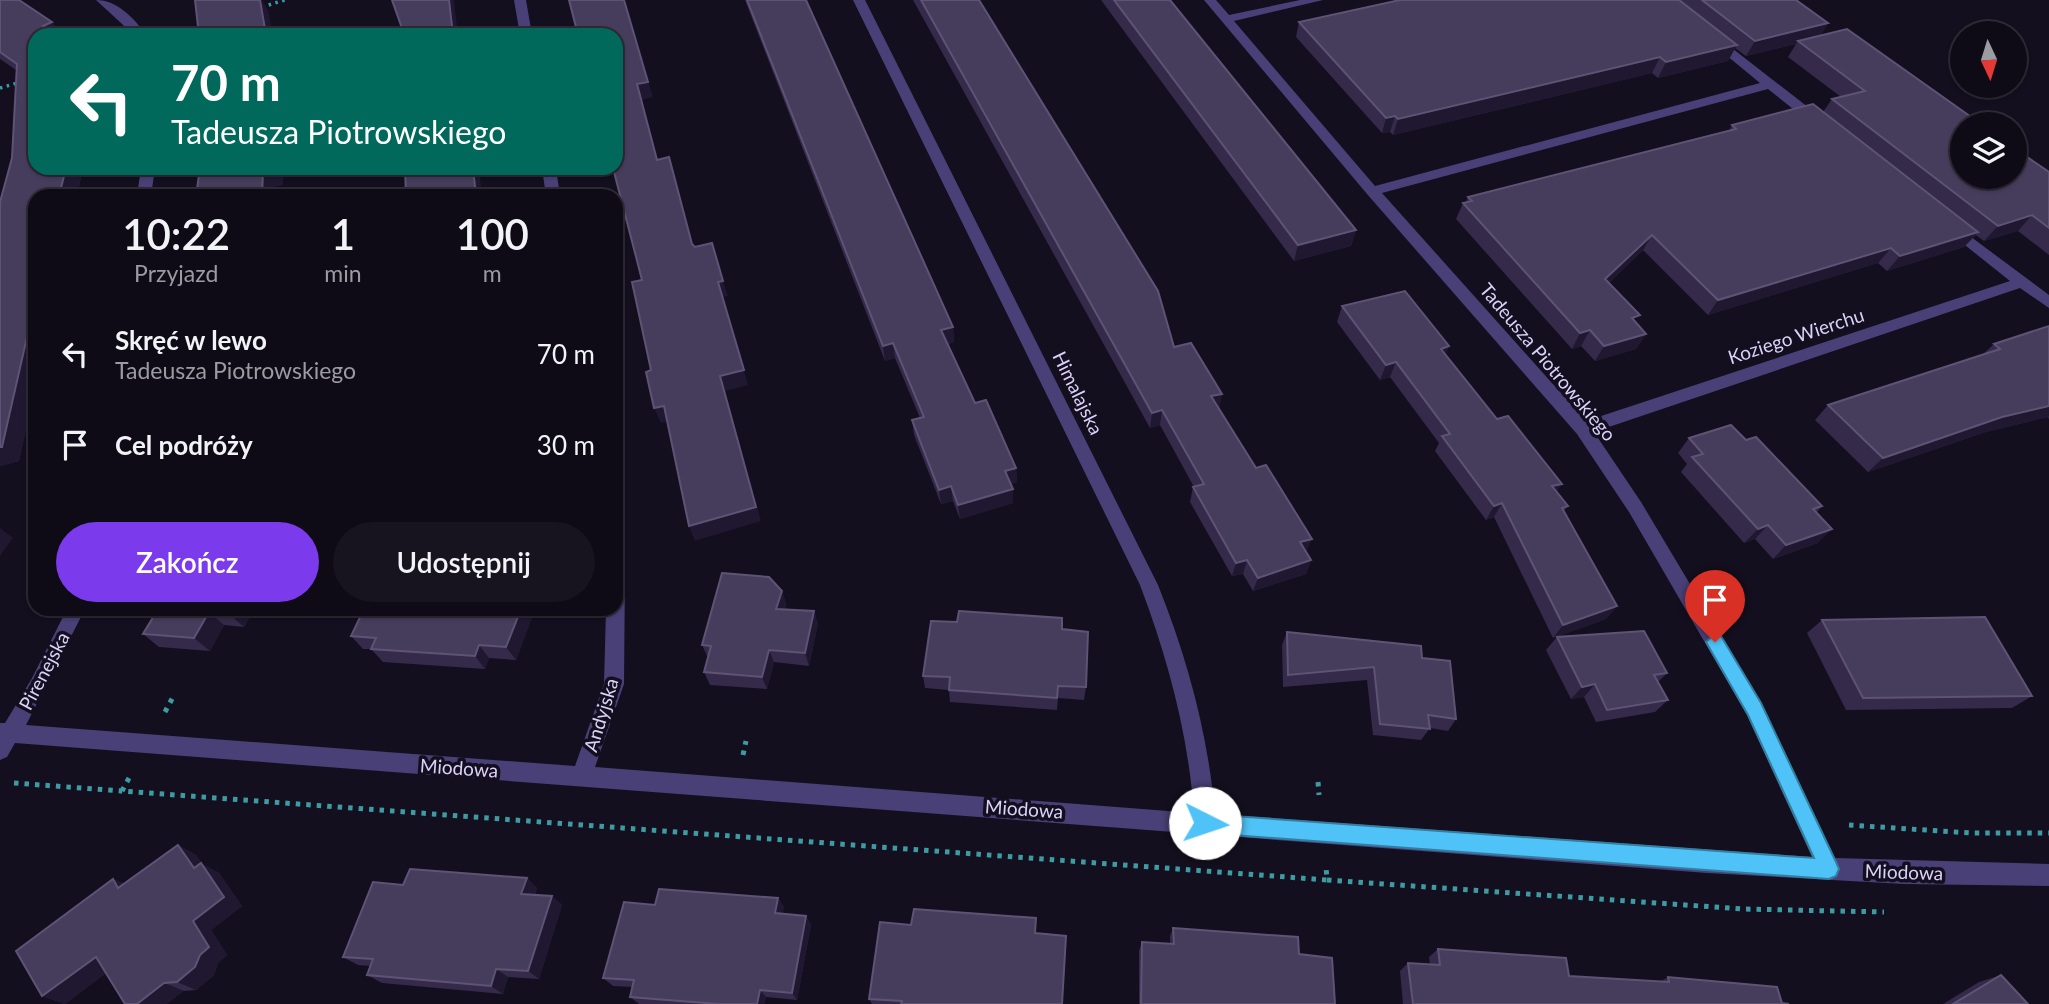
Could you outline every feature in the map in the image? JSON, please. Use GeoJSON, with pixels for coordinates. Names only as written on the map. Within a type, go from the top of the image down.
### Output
{"type":"FeatureCollection","features":[{"type":"Feature","properties":{"kind":"street"},"geometry":{"type":"LineString","coordinates":[[102,0],[134,28]]}},
{"type":"Feature","properties":{"kind":"street"},"geometry":{"type":"LineString","coordinates":[[520,0],[525,28]]}},
{"type":"Feature","properties":{"kind":"street","name":"Himalajska"},"geometry":{"type":"LineString","coordinates":[[859,0],[1149,585],[1170,636],[1196,727],[1205,823]]}},
{"type":"Feature","properties":{"kind":"street","name":"Tadeusza Piotrowskiego"},"geometry":{"type":"LineString","coordinates":[[1210,0],[1372,191],[1583,429],[1635,507],[1755,709],[1829,869]]}},
{"type":"Feature","properties":{"kind":"street"},"geometry":{"type":"LineString","coordinates":[[1227,19],[1317,0]]}},
{"type":"Feature","properties":{"kind":"street"},"geometry":{"type":"LineString","coordinates":[[1706,34],[1825,127]]}},
{"type":"Feature","properties":{"kind":"street"},"geometry":{"type":"LineString","coordinates":[[1372,191],[1770,84]]}},
{"type":"Feature","properties":{"kind":"street"},"geometry":{"type":"LineString","coordinates":[[1935,214],[2049,303]]}},
{"type":"Feature","properties":{"kind":"street","name":"Koziego Wierchu"},"geometry":{"type":"LineString","coordinates":[[1583,429],[2022,282]]}},
{"type":"Feature","properties":{"kind":"street","name":"Pirenejska"},"geometry":{"type":"LineString","coordinates":[[4,738],[58,648],[73,616]]}},
{"type":"Feature","properties":{"kind":"street","name":"Andyjska"},"geometry":{"type":"LineString","coordinates":[[581,777],[614,684],[615,616]]}},
{"type":"Feature","properties":{"kind":"street","name":"Miodowa"},"geometry":{"type":"LineString","coordinates":[[4,738],[148,743],[1829,869],[2049,875]]}},
{"type":"Feature","properties":{"kind":"path"},"geometry":{"type":"LineString","coordinates":[[261,8],[285,0]]}},
{"type":"Feature","properties":{"kind":"path"},"geometry":{"type":"LineString","coordinates":[[198,28],[213,23]]}},
{"type":"Feature","properties":{"kind":"path"},"geometry":{"type":"LineString","coordinates":[[0,88],[23,81]]}},
{"type":"Feature","properties":{"kind":"path"},"geometry":{"type":"LineString","coordinates":[[122,791],[173,697]]}},
{"type":"Feature","properties":{"kind":"path"},"geometry":{"type":"LineString","coordinates":[[0,782],[1743,909],[1891,912]]}},
{"type":"Feature","properties":{"kind":"path"},"geometry":{"type":"LineString","coordinates":[[1318,782],[1327,880]]}},
{"type":"Feature","properties":{"kind":"path"},"geometry":{"type":"LineString","coordinates":[[1809,825],[1886,826],[1971,833],[2049,833]]}},
{"type":"Feature","properties":{"kind":"building"},"geometry":{"type":"Polygon","coordinates":[[[0,0],[19,0],[52,22],[43,26],[46,28],[28,28],[28,175],[64,175],[61,189],[28,189],[28,333],[2,447],[0,202],[12,158],[17,64],[0,52],[0,0]]]}},
{"type":"Feature","properties":{"kind":"building"},"geometry":{"type":"Polygon","coordinates":[[[195,0],[260,0],[265,28],[198,28],[195,0]]]}},
{"type":"Feature","properties":{"kind":"building"},"geometry":{"type":"Polygon","coordinates":[[[392,0],[449,0],[452,28],[402,28],[392,0]]]}},
{"type":"Feature","properties":{"kind":"building"},"geometry":{"type":"Polygon","coordinates":[[[569,0],[624,0],[648,82],[637,84],[657,160],[669,157],[692,244],[695,247],[712,243],[723,281],[718,282],[744,370],[720,376],[756,507],[689,526],[664,406],[654,408],[646,372],[651,370],[632,282],[642,280],[623,207],[623,189],[618,189],[615,175],[623,175],[623,28],[576,28],[569,0]]]}},
{"type":"Feature","properties":{"kind":"building"},"geometry":{"type":"Polygon","coordinates":[[[747,0],[806,0],[953,327],[941,330],[975,403],[986,400],[1016,468],[1005,471],[1013,489],[958,505],[951,486],[939,490],[912,420],[924,417],[893,343],[883,346],[747,0]]]}},
{"type":"Feature","properties":{"kind":"building"},"geometry":{"type":"Polygon","coordinates":[[[921,0],[979,0],[1158,291],[1174,347],[1191,343],[1222,394],[1211,396],[1256,468],[1266,465],[1312,539],[1300,542],[1311,560],[1258,578],[1247,560],[1236,563],[1193,487],[1204,484],[1162,410],[1152,413],[921,0]]]}},
{"type":"Feature","properties":{"kind":"building"},"geometry":{"type":"Polygon","coordinates":[[[1114,0],[1170,0],[1356,230],[1298,245],[1114,0]]]}},
{"type":"Feature","properties":{"kind":"building"},"geometry":{"type":"Polygon","coordinates":[[[1400,0],[1679,0],[1737,45],[1666,62],[1660,57],[1398,119],[1395,116],[1386,118],[1299,22],[1400,0]]]}},
{"type":"Feature","properties":{"kind":"building"},"geometry":{"type":"Polygon","coordinates":[[[1702,0],[1796,0],[1828,23],[1755,41],[1702,0]]]}},
{"type":"Feature","properties":{"kind":"building"},"geometry":{"type":"Polygon","coordinates":[[[1847,29],[1964,112],[1950,112],[1950,189],[2027,189],[2027,157],[2049,172],[2049,228],[2032,215],[1998,226],[1832,99],[1865,91],[1798,41],[1847,29]]]}},
{"type":"Feature","properties":{"kind":"building"},"geometry":{"type":"Polygon","coordinates":[[[1813,104],[1978,232],[1900,256],[1891,248],[1718,300],[1652,235],[1605,279],[1640,315],[1632,318],[1646,334],[1604,346],[1590,330],[1580,333],[1463,203],[1472,201],[1468,197],[1736,129],[1732,125],[1813,104]]]}},
{"type":"Feature","properties":{"kind":"building"},"geometry":{"type":"Polygon","coordinates":[[[199,175],[263,175],[262,189],[197,189],[199,175]]]}},
{"type":"Feature","properties":{"kind":"building"},"geometry":{"type":"Polygon","coordinates":[[[405,175],[474,175],[475,189],[406,189],[405,175]]]}},
{"type":"Feature","properties":{"kind":"building"},"geometry":{"type":"Polygon","coordinates":[[[1405,291],[1449,346],[1441,349],[1497,419],[1508,416],[1562,484],[1552,486],[1568,506],[1562,508],[1617,606],[1563,625],[1502,503],[1494,506],[1442,436],[1450,434],[1396,362],[1386,365],[1342,306],[1405,291]]]}},
{"type":"Feature","properties":{"kind":"building"},"geometry":{"type":"Polygon","coordinates":[[[2049,326],[2049,406],[2002,417],[1883,458],[1828,405],[2000,349],[1994,344],[2049,326]]]}},
{"type":"Feature","properties":{"kind":"building"},"geometry":{"type":"Polygon","coordinates":[[[1731,425],[1746,440],[1756,437],[1822,506],[1813,509],[1832,529],[1786,545],[1768,525],[1758,529],[1692,457],[1703,454],[1689,438],[1731,425]]]}},
{"type":"Feature","properties":{"kind":"building"},"geometry":{"type":"Polygon","coordinates":[[[722,573],[769,577],[782,591],[776,609],[814,611],[805,653],[769,650],[762,677],[704,672],[711,646],[702,645],[722,573]]]}},
{"type":"Feature","properties":{"kind":"building"},"geometry":{"type":"Polygon","coordinates":[[[959,611],[1062,618],[1062,629],[1088,632],[1086,687],[1058,686],[1057,698],[949,690],[950,677],[923,676],[931,621],[957,622],[959,611]]]}},
{"type":"Feature","properties":{"kind":"building"},"geometry":{"type":"Polygon","coordinates":[[[154,616],[207,616],[194,638],[143,634],[154,616]]]}},
{"type":"Feature","properties":{"kind":"building"},"geometry":{"type":"Polygon","coordinates":[[[361,616],[518,616],[506,647],[479,645],[475,656],[371,649],[376,638],[351,636],[361,616]]]}},
{"type":"Feature","properties":{"kind":"building"},"geometry":{"type":"Polygon","coordinates":[[[1985,617],[2032,696],[1863,698],[1822,620],[1985,617]]]}},
{"type":"Feature","properties":{"kind":"building"},"geometry":{"type":"Polygon","coordinates":[[[1644,631],[1667,673],[1654,675],[1668,700],[1607,710],[1595,684],[1582,687],[1557,637],[1644,631]]]}},
{"type":"Feature","properties":{"kind":"building"},"geometry":{"type":"Polygon","coordinates":[[[1287,632],[1421,646],[1422,658],[1450,661],[1456,719],[1428,715],[1430,729],[1380,724],[1374,667],[1288,675],[1287,632]]]}},
{"type":"Feature","properties":{"kind":"building"},"geometry":{"type":"Polygon","coordinates":[[[178,845],[194,868],[201,863],[224,897],[193,921],[209,947],[200,955],[195,967],[177,982],[164,983],[137,1004],[125,1004],[96,957],[42,996],[16,951],[113,879],[118,888],[178,845]]]}},
{"type":"Feature","properties":{"kind":"building"},"geometry":{"type":"Polygon","coordinates":[[[410,869],[527,878],[521,894],[552,896],[528,971],[496,969],[491,986],[367,975],[373,959],[343,957],[373,882],[403,885],[410,869]]]}},
{"type":"Feature","properties":{"kind":"building"},"geometry":{"type":"Polygon","coordinates":[[[659,889],[778,898],[775,913],[806,916],[792,993],[760,990],[757,1004],[718,1004],[630,997],[634,980],[603,978],[624,902],[655,905],[659,889]]]}},
{"type":"Feature","properties":{"kind":"building"},"geometry":{"type":"Polygon","coordinates":[[[914,909],[1036,918],[1035,933],[1066,936],[1062,1004],[901,1004],[902,1001],[869,999],[880,922],[911,925],[914,909]]]}},
{"type":"Feature","properties":{"kind":"building"},"geometry":{"type":"Polygon","coordinates":[[[1173,928],[1298,937],[1299,954],[1332,958],[1335,1004],[1141,1004],[1142,942],[1174,944],[1173,928]]]}},
{"type":"Feature","properties":{"kind":"building"},"geometry":{"type":"Polygon","coordinates":[[[1438,949],[1566,958],[1569,976],[1669,982],[1668,977],[1777,987],[1782,1003],[1789,1004],[1413,1004],[1408,963],[1440,965],[1438,949]]]}},
{"type":"Feature","properties":{"kind":"building"},"geometry":{"type":"Polygon","coordinates":[[[2001,975],[2028,1004],[1953,1004],[2001,975]]]}},
{"type":"Feature","properties":{"kind":"route"},"geometry":{"type":"LineString","coordinates":[[1205,823],[1829,869],[1755,709],[1715,642]]}}]}
